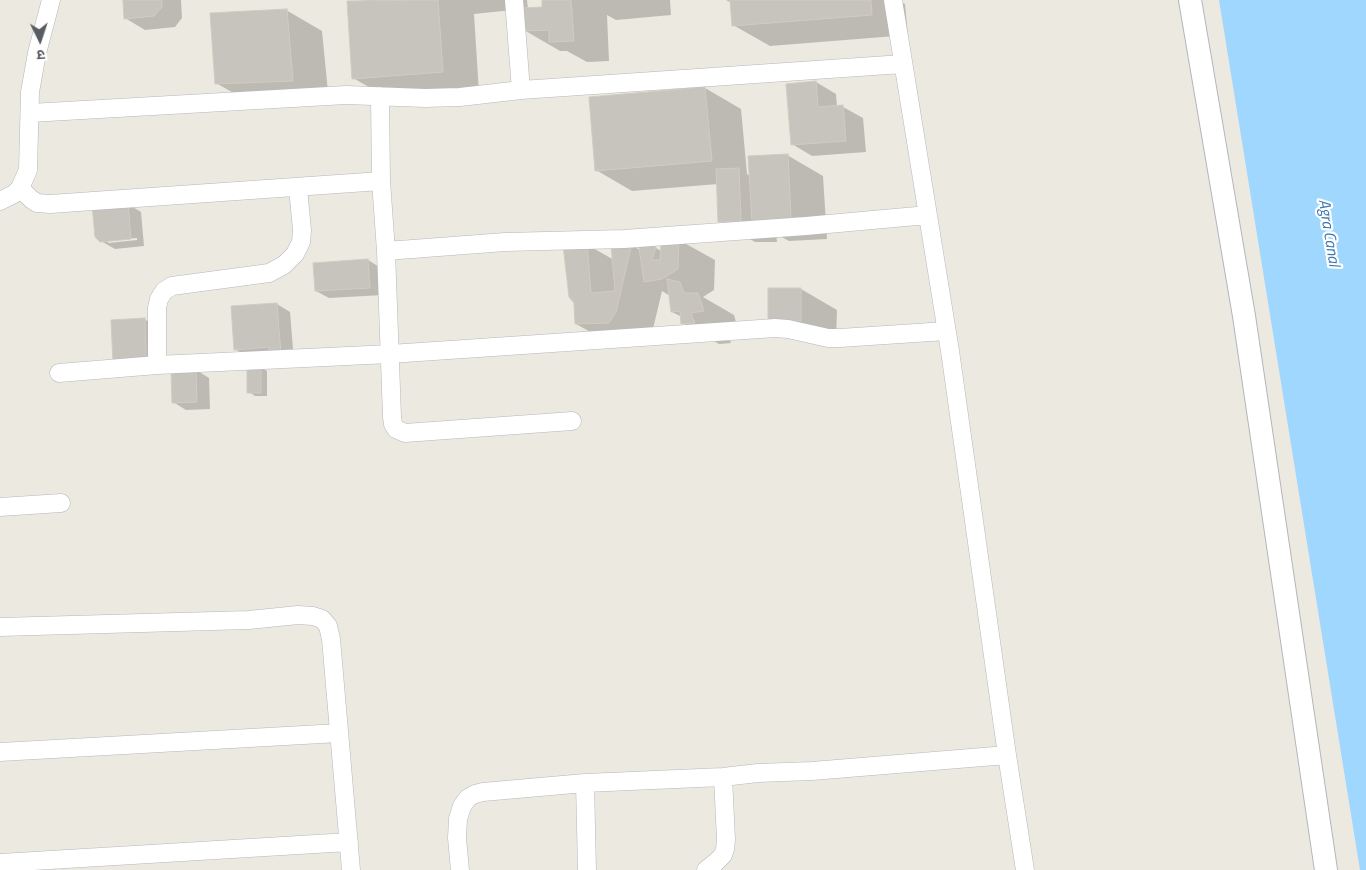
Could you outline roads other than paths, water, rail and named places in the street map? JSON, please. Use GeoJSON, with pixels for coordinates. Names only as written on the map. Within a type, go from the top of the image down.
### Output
{"type":"FeatureCollection","features":[{"type":"Feature","properties":{"kind":"street"},"geometry":{"type":"LineString","coordinates":[[0,201],[14,194],[20,188],[28,170],[30,92],[37,53],[51,0]]}},
{"type":"Feature","properties":{"kind":"street"},"geometry":{"type":"LineString","coordinates":[[514,0],[521,90]]}},
{"type":"Feature","properties":{"kind":"street"},"geometry":{"type":"LineString","coordinates":[[893,0],[946,331],[1025,870]]}},
{"type":"Feature","properties":{"kind":"street"},"geometry":{"type":"LineString","coordinates":[[1190,0],[1244,316],[1326,870]]}},
{"type":"Feature","properties":{"kind":"street"},"geometry":{"type":"LineString","coordinates":[[30,112],[346,95],[425,98],[460,97],[521,90],[903,64]]}},
{"type":"Feature","properties":{"kind":"street"},"geometry":{"type":"LineString","coordinates":[[380,96],[381,181],[386,251],[393,424],[396,429],[405,434],[572,421]]}},
{"type":"Feature","properties":{"kind":"street"},"geometry":{"type":"LineString","coordinates":[[20,188],[31,199],[43,204],[381,181]]}},
{"type":"Feature","properties":{"kind":"street"},"geometry":{"type":"LineString","coordinates":[[158,365],[157,308],[159,299],[164,291],[172,286],[269,273],[284,265],[295,254],[301,242],[302,230],[298,188]]}},
{"type":"Feature","properties":{"kind":"street"},"geometry":{"type":"LineString","coordinates":[[386,251],[506,242],[654,237],[928,215]]}},
{"type":"Feature","properties":{"kind":"street"},"geometry":{"type":"LineString","coordinates":[[59,373],[158,365],[390,354],[775,328],[788,329],[820,337],[840,338],[946,331]]}},
{"type":"Feature","properties":{"kind":"street"},"geometry":{"type":"LineString","coordinates":[[0,507],[61,503]]}},
{"type":"Feature","properties":{"kind":"street"},"geometry":{"type":"LineString","coordinates":[[0,627],[240,620],[298,615],[314,616],[322,619],[328,626],[331,639],[352,870]]}},
{"type":"Feature","properties":{"kind":"street"},"geometry":{"type":"LineString","coordinates":[[0,752],[339,733]]}},
{"type":"Feature","properties":{"kind":"street"},"geometry":{"type":"LineString","coordinates":[[460,870],[457,838],[458,819],[462,806],[468,798],[475,794],[493,790],[585,783],[812,771],[1007,755]]}},
{"type":"Feature","properties":{"kind":"street"},"geometry":{"type":"LineString","coordinates":[[706,870],[723,855],[725,849],[723,777]]}},
{"type":"Feature","properties":{"kind":"street"},"geometry":{"type":"LineString","coordinates":[[585,783],[587,870]]}},
{"type":"Feature","properties":{"kind":"street"},"geometry":{"type":"LineString","coordinates":[[0,863],[349,842]]}},
{"type":"Feature","properties":{"kind":"water","name":"Agra Canal"},"geometry":{"type":"Polygon","coordinates":[[[1219,0],[1366,0],[1366,870],[1360,870],[1219,0]]]}}]}
